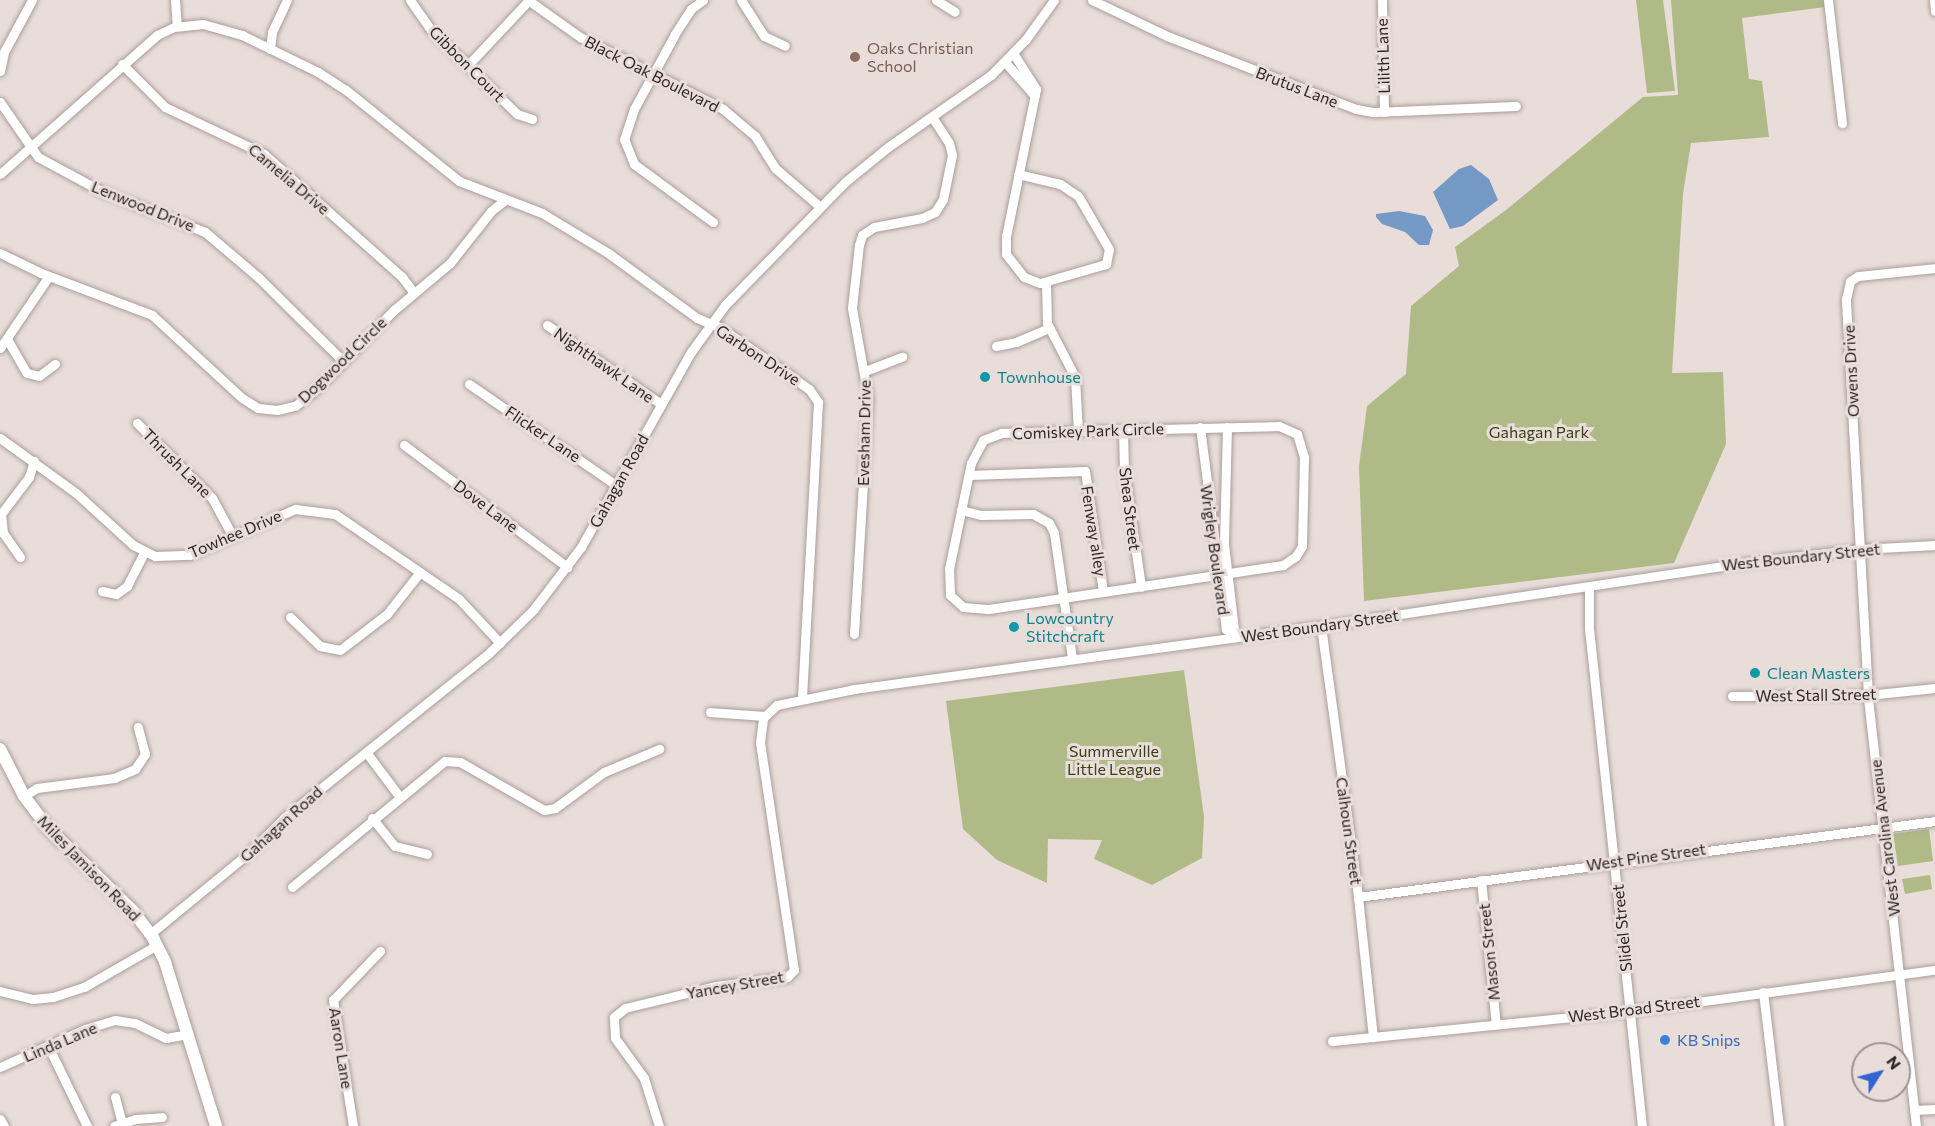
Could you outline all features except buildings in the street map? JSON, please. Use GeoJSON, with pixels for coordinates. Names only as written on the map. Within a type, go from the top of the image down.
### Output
{"type":"FeatureCollection","features":[{"type":"Feature","properties":{"kind":"main road","name":"Miles Jamison Road"},"geometry":{"type":"LineString","coordinates":[[0,749],[24,796],[60,842],[133,911],[153,940],[188,1034],[216,1126]]}},
{"type":"Feature","properties":{"kind":"street"},"geometry":{"type":"LineString","coordinates":[[0,71],[4,42],[32,0]]}},
{"type":"Feature","properties":{"kind":"street"},"geometry":{"type":"LineString","coordinates":[[174,0],[177,26]]}},
{"type":"Feature","properties":{"kind":"street"},"geometry":{"type":"LineString","coordinates":[[270,49],[272,32],[287,0]]}},
{"type":"Feature","properties":{"kind":"street","name":"Gibbon Court"},"geometry":{"type":"LineString","coordinates":[[410,0],[431,30],[517,114],[532,119]]}},
{"type":"Feature","properties":{"kind":"street"},"geometry":{"type":"LineString","coordinates":[[468,65],[529,0]]}},
{"type":"Feature","properties":{"kind":"street","name":"Black Oak Boulevard"},"geometry":{"type":"LineString","coordinates":[[529,0],[561,27],[730,114],[755,136],[775,168],[819,206]]}},
{"type":"Feature","properties":{"kind":"street"},"geometry":{"type":"LineString","coordinates":[[703,0],[691,9],[654,73],[626,131],[627,152],[634,164],[713,222]]}},
{"type":"Feature","properties":{"kind":"street"},"geometry":{"type":"LineString","coordinates":[[741,0],[764,36],[785,46]]}},
{"type":"Feature","properties":{"kind":"street"},"geometry":{"type":"LineString","coordinates":[[936,0],[955,12]]}},
{"type":"Feature","properties":{"kind":"street","name":"Gahagan Road"},"geometry":{"type":"LineString","coordinates":[[0,991],[33,999],[53,997],[92,983],[153,940],[366,752],[500,642],[544,598],[567,567],[661,404],[711,324],[819,206],[888,147],[1005,62],[1054,0]]}},
{"type":"Feature","properties":{"kind":"street","name":"Brutus Lane"},"geometry":{"type":"LineString","coordinates":[[1092,0],[1112,13],[1356,109],[1384,112],[1516,106]]}},
{"type":"Feature","properties":{"kind":"street","name":"Lilith Lane"},"geometry":{"type":"LineString","coordinates":[[1382,0],[1384,112]]}},
{"type":"Feature","properties":{"kind":"street"},"geometry":{"type":"LineString","coordinates":[[1828,0],[1842,123]]}},
{"type":"Feature","properties":{"kind":"street"},"geometry":{"type":"LineString","coordinates":[[1934,0],[1935,11]]}},
{"type":"Feature","properties":{"kind":"street"},"geometry":{"type":"LineString","coordinates":[[0,174],[32,149],[122,64],[157,35],[177,26],[203,24],[223,28],[270,49],[346,90],[459,181],[505,200]]}},
{"type":"Feature","properties":{"kind":"street"},"geometry":{"type":"LineString","coordinates":[[1013,53],[1029,74],[1035,96],[1018,174],[1006,236],[1006,254],[1024,277],[1046,282],[1106,264],[1108,249],[1070,188],[1018,174]]}},
{"type":"Feature","properties":{"kind":"street"},"geometry":{"type":"LineString","coordinates":[[1005,62],[1035,96]]}},
{"type":"Feature","properties":{"kind":"street","name":"Camelia Drive"},"geometry":{"type":"LineString","coordinates":[[122,64],[165,107],[264,154],[402,277],[414,293]]}},
{"type":"Feature","properties":{"kind":"street","name":"Lenwood Drive"},"geometry":{"type":"LineString","coordinates":[[0,102],[38,157],[99,190],[205,232],[343,360]]}},
{"type":"Feature","properties":{"kind":"street","name":"Evesham Drive"},"geometry":{"type":"LineString","coordinates":[[854,634],[868,397],[852,309],[859,245],[862,235],[874,227],[922,218],[935,212],[943,199],[952,155],[949,143],[932,117]]}},
{"type":"Feature","properties":{"kind":"street","name":"Garbon Drive"},"geometry":{"type":"LineString","coordinates":[[505,200],[536,211],[608,253],[810,389],[818,402],[802,697]]}},
{"type":"Feature","properties":{"kind":"street","name":"Dogwood Circle"},"geometry":{"type":"LineString","coordinates":[[0,253],[49,276],[152,315],[242,398],[258,408],[277,410],[295,406],[414,293],[457,256],[491,211],[505,200]]}},
{"type":"Feature","properties":{"kind":"street","name":"Owens Drive"},"geometry":{"type":"LineString","coordinates":[[1861,549],[1847,288],[1858,276],[1935,268]]}},
{"type":"Feature","properties":{"kind":"street"},"geometry":{"type":"LineString","coordinates":[[0,348],[49,276]]}},
{"type":"Feature","properties":{"kind":"street"},"geometry":{"type":"LineString","coordinates":[[1046,282],[1044,307],[1049,328],[1075,377],[1078,432]]}},
{"type":"Feature","properties":{"kind":"street","name":"Nighthawk Lane"},"geometry":{"type":"LineString","coordinates":[[547,325],[661,404]]}},
{"type":"Feature","properties":{"kind":"street"},"geometry":{"type":"LineString","coordinates":[[996,346],[1016,342],[1049,328]]}},
{"type":"Feature","properties":{"kind":"street"},"geometry":{"type":"LineString","coordinates":[[7,339],[27,373],[39,376],[55,364]]}},
{"type":"Feature","properties":{"kind":"street"},"geometry":{"type":"LineString","coordinates":[[865,371],[902,357]]}},
{"type":"Feature","properties":{"kind":"street","name":"Flicker Lane"},"geometry":{"type":"LineString","coordinates":[[469,384],[616,485]]}},
{"type":"Feature","properties":{"kind":"street","name":"Thrush Lane"},"geometry":{"type":"LineString","coordinates":[[137,423],[212,498],[232,535]]}},
{"type":"Feature","properties":{"kind":"street","name":"Wrigley Boulevard"},"geometry":{"type":"LineString","coordinates":[[1227,427],[1224,544],[1235,637]]}},
{"type":"Feature","properties":{"kind":"street","name":"Comiskey Park Circle"},"geometry":{"type":"LineString","coordinates":[[1286,427],[1301,441],[1304,457],[1302,546],[1296,556],[1283,566],[987,609],[970,609],[957,603],[947,583],[961,510],[977,447],[991,436],[1078,432],[1286,427]]}},
{"type":"Feature","properties":{"kind":"street","name":"Wrigley Boulevard"},"geometry":{"type":"LineString","coordinates":[[1200,428],[1217,575],[1226,628],[1235,637]]}},
{"type":"Feature","properties":{"kind":"street","name":"Shea Street"},"geometry":{"type":"LineString","coordinates":[[1123,430],[1124,470],[1141,587]]}},
{"type":"Feature","properties":{"kind":"street","name":"Towhee Drive"},"geometry":{"type":"LineString","coordinates":[[0,438],[34,461],[144,552],[163,558],[185,556],[284,512],[324,510],[348,522],[459,599],[500,642]]}},
{"type":"Feature","properties":{"kind":"street","name":"Dove Lane"},"geometry":{"type":"LineString","coordinates":[[404,445],[567,567]]}},
{"type":"Feature","properties":{"kind":"street"},"geometry":{"type":"LineString","coordinates":[[20,557],[3,533],[1,514],[29,477],[34,461]]}},
{"type":"Feature","properties":{"kind":"street","name":"Fenway alley"},"geometry":{"type":"LineString","coordinates":[[969,475],[1085,471],[1103,592]]}},
{"type":"Feature","properties":{"kind":"street"},"geometry":{"type":"LineString","coordinates":[[1206,490],[1226,491]]}},
{"type":"Feature","properties":{"kind":"street"},"geometry":{"type":"LineString","coordinates":[[961,510],[981,515],[1033,514],[1045,520],[1054,534],[1072,658]]}},
{"type":"Feature","properties":{"kind":"street","name":"West Boundary Street"},"geometry":{"type":"LineString","coordinates":[[764,716],[777,705],[802,697],[1589,588],[1726,565],[1861,549],[1935,545]]}},
{"type":"Feature","properties":{"kind":"street","name":"West Carolina Avenue"},"geometry":{"type":"LineString","coordinates":[[1861,549],[1868,695],[1916,1126]]}},
{"type":"Feature","properties":{"kind":"street"},"geometry":{"type":"LineString","coordinates":[[102,591],[116,594],[127,586],[144,552]]}},
{"type":"Feature","properties":{"kind":"street"},"geometry":{"type":"LineString","coordinates":[[290,617],[320,646],[340,650],[387,614],[420,572]]}},
{"type":"Feature","properties":{"kind":"street","name":"Slidel Street"},"geometry":{"type":"LineString","coordinates":[[1589,588],[1589,628],[1616,861],[1642,1126]]}},
{"type":"Feature","properties":{"kind":"street","name":"Calhoun Street"},"geometry":{"type":"LineString","coordinates":[[1321,626],[1358,897],[1372,1037]]}},
{"type":"Feature","properties":{"kind":"street","name":"West Stall Street"},"geometry":{"type":"LineString","coordinates":[[1732,696],[1868,695],[1935,688]]}},
{"type":"Feature","properties":{"kind":"street"},"geometry":{"type":"LineString","coordinates":[[710,712],[764,716]]}},
{"type":"Feature","properties":{"kind":"street","name":"Yancey Street"},"geometry":{"type":"LineString","coordinates":[[659,1126],[644,1078],[615,1038],[614,1017],[626,1008],[716,986],[787,977],[794,970],[760,743],[764,716]]}},
{"type":"Feature","properties":{"kind":"street"},"geometry":{"type":"LineString","coordinates":[[24,796],[37,788],[114,778],[135,769],[145,754],[138,727]]}},
{"type":"Feature","properties":{"kind":"street"},"geometry":{"type":"LineString","coordinates":[[292,887],[441,762],[455,760],[532,806],[550,810],[595,777],[659,749]]}},
{"type":"Feature","properties":{"kind":"street"},"geometry":{"type":"LineString","coordinates":[[366,752],[399,796]]}},
{"type":"Feature","properties":{"kind":"street"},"geometry":{"type":"LineString","coordinates":[[372,818],[395,846],[428,854]]}},
{"type":"Feature","properties":{"kind":"street","name":"West Pine Street"},"geometry":{"type":"LineString","coordinates":[[1358,897],[1616,861],[1935,821]]}},
{"type":"Feature","properties":{"kind":"street","name":"Mason Street"},"geometry":{"type":"LineString","coordinates":[[1482,880],[1497,1024]]}},
{"type":"Feature","properties":{"kind":"street","name":"Aaron Lane"},"geometry":{"type":"LineString","coordinates":[[353,1126],[333,1000],[380,951]]}},
{"type":"Feature","properties":{"kind":"street","name":"West Broad Street"},"geometry":{"type":"LineString","coordinates":[[1332,1041],[1630,1011],[1935,970]]}},
{"type":"Feature","properties":{"kind":"street"},"geometry":{"type":"LineString","coordinates":[[1763,992],[1779,1126]]}},
{"type":"Feature","properties":{"kind":"street","name":"Linda Lane"},"geometry":{"type":"LineString","coordinates":[[0,1067],[115,1020],[135,1023],[166,1038],[188,1034]]}},
{"type":"Feature","properties":{"kind":"street"},"geometry":{"type":"LineString","coordinates":[[48,1046],[87,1126]]}},
{"type":"Feature","properties":{"kind":"street"},"geometry":{"type":"LineString","coordinates":[[115,1097],[118,1124],[162,1117]]}},
{"type":"Feature","properties":{"kind":"street"},"geometry":{"type":"LineString","coordinates":[[1914,1110],[1935,1108]]}},
{"type":"Feature","properties":{"kind":"street"},"geometry":{"type":"LineString","coordinates":[[0,1119],[4,1126]]}},
{"type":"Feature","properties":{"kind":"green space"},"geometry":{"type":"Polygon","coordinates":[[[1636,0],[1663,0],[1675,91],[1647,93],[1636,0]]]}},
{"type":"Feature","properties":{"kind":"green space","name":"Gahagan Park"},"geometry":{"type":"Polygon","coordinates":[[[1671,0],[1824,0],[1825,7],[1742,18],[1749,79],[1762,81],[1769,137],[1691,143],[1683,194],[1672,373],[1723,372],[1726,444],[1674,563],[1364,601],[1359,466],[1367,406],[1406,374],[1411,306],[1459,266],[1455,247],[1506,210],[1643,97],[1678,95],[1671,0]]]}},
{"type":"Feature","properties":{"kind":"green space","name":"Summerville Little League"},"geometry":{"type":"Polygon","coordinates":[[[1184,670],[1204,817],[1202,858],[1152,885],[1094,859],[1102,840],[1048,839],[1047,883],[997,860],[963,829],[946,701],[1184,670]]]}},
{"type":"Feature","properties":{"kind":"green space"},"geometry":{"type":"Polygon","coordinates":[[[1929,829],[1933,861],[1898,866],[1893,834],[1929,829]]]}},
{"type":"Feature","properties":{"kind":"green space"},"geometry":{"type":"Polygon","coordinates":[[[1930,875],[1932,889],[1905,894],[1902,879],[1930,875]]]}},
{"type":"Feature","properties":{"kind":"water"},"geometry":{"type":"Polygon","coordinates":[[[1471,165],[1489,179],[1498,200],[1463,226],[1450,229],[1433,192],[1459,169],[1471,165]]]}},
{"type":"Feature","properties":{"kind":"water"},"geometry":{"type":"Polygon","coordinates":[[[1399,211],[1425,216],[1433,230],[1429,245],[1419,245],[1405,232],[1382,224],[1376,217],[1376,214],[1399,211]]]}},
{"type":"Feature","properties":{"kind":"place","name":"Oaks Christian School"},"geometry":{"type":"Point","coordinates":[855,57]}},
{"type":"Feature","properties":{"kind":"place","name":"Townhouse"},"geometry":{"type":"Point","coordinates":[985,377]}},
{"type":"Feature","properties":{"kind":"place","name":"Lowcountry Stitchcraft"},"geometry":{"type":"Point","coordinates":[1014,627]}},
{"type":"Feature","properties":{"kind":"place","name":"Clean Masters"},"geometry":{"type":"Point","coordinates":[1755,673]}},
{"type":"Feature","properties":{"kind":"place","name":"KB Snips"},"geometry":{"type":"Point","coordinates":[1665,1040]}}]}
